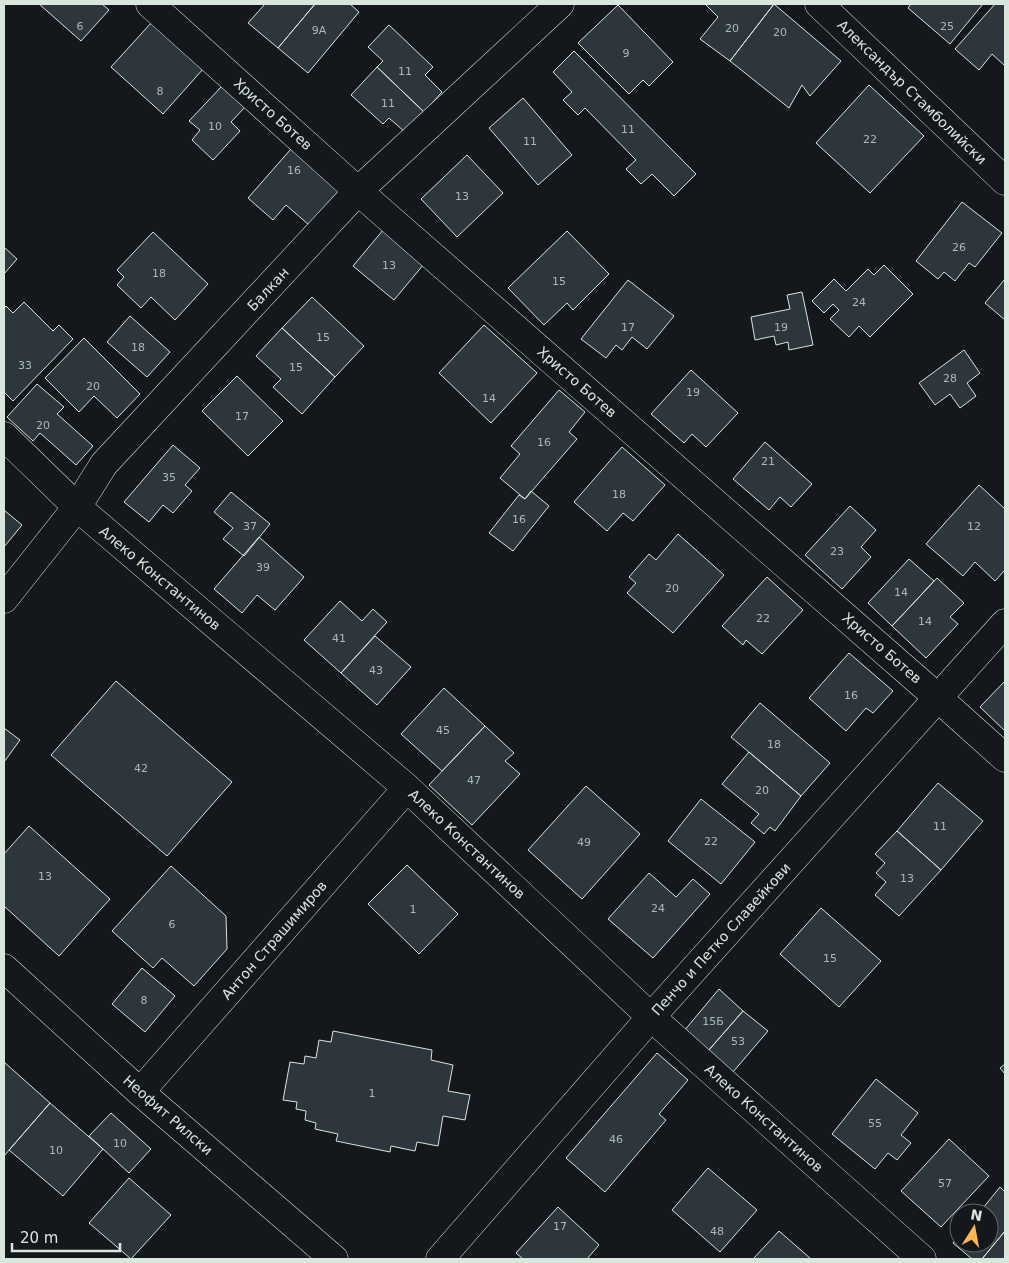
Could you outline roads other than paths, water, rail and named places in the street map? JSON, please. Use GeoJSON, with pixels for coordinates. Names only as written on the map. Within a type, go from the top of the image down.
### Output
{"type":"FeatureCollection","features":[{"type":"Feature","properties":{"kind":"street","name":"Христо Ботев"},"geometry":{"type":"LineString","coordinates":[[150,4],[358,191],[938,697],[1005,758]]}},
{"type":"Feature","properties":{"kind":"street","name":"Балкан"},"geometry":{"type":"LineString","coordinates":[[4,599],[77,507],[104,464],[358,191],[560,4]]}},
{"type":"Feature","properties":{"kind":"street","name":"Александър Стамболийски"},"geometry":{"type":"LineString","coordinates":[[819,4],[1005,181]]}},
{"type":"Feature","properties":{"kind":"street","name":"Алеко Константинов"},"geometry":{"type":"LineString","coordinates":[[4,436],[77,507],[407,788],[651,1017],[922,1259]]}},
{"type":"Feature","properties":{"kind":"street","name":"Пенчо и Петко Славейкови"},"geometry":{"type":"LineString","coordinates":[[440,1259],[651,1017],[1005,622]]}},
{"type":"Feature","properties":{"kind":"street","name":"Антон Страшимиров"},"geometry":{"type":"LineString","coordinates":[[140,1092],[407,788]]}},
{"type":"Feature","properties":{"kind":"street","name":"Неофит Рилски"},"geometry":{"type":"LineString","coordinates":[[4,968],[140,1092],[334,1259]]}}]}
